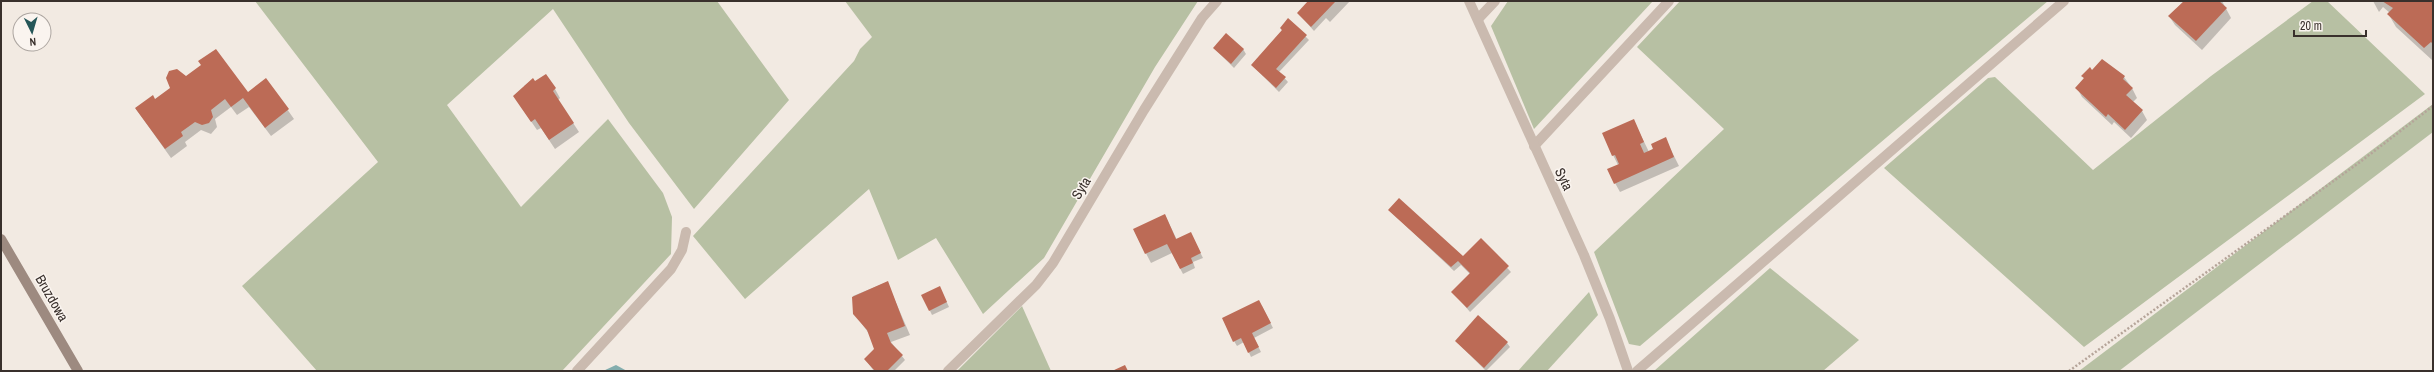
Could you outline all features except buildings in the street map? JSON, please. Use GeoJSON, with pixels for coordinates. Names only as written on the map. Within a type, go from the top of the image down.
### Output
{"type":"FeatureCollection","features":[{"type":"Feature","properties":{"kind":"street","name":"Syta"},"geometry":{"type":"LineString","coordinates":[[948,371],[1030,290],[1053,263],[1148,103],[1202,18],[1217,1]]}},
{"type":"Feature","properties":{"kind":"street","name":"Syta"},"geometry":{"type":"LineString","coordinates":[[1469,1],[1584,255],[1610,319],[1628,371]]}},
{"type":"Feature","properties":{"kind":"street"},"geometry":{"type":"LineString","coordinates":[[1478,20],[1495,1]]}},
{"type":"Feature","properties":{"kind":"street"},"geometry":{"type":"LineString","coordinates":[[1534,146],[1669,1]]}},
{"type":"Feature","properties":{"kind":"street"},"geometry":{"type":"LineString","coordinates":[[1637,371],[2064,1]]}},
{"type":"Feature","properties":{"kind":"street"},"geometry":{"type":"LineString","coordinates":[[577,371],[671,269],[682,250],[686,232]]}},
{"type":"Feature","properties":{"kind":"street","name":"Bruzdowa"},"geometry":{"type":"LineString","coordinates":[[1,238],[78,371]]}},
{"type":"Feature","properties":{"kind":"path"},"geometry":{"type":"LineString","coordinates":[[2069,371],[2354,167],[2433,106]]}},
{"type":"Feature","properties":{"kind":"green space"},"geometry":{"type":"Polygon","coordinates":[[[255,1],[717,1],[789,100],[694,209],[629,123],[553,9],[447,105],[521,207],[608,119],[663,193],[672,217],[671,254],[562,371],[317,371],[242,286],[378,162],[255,1]]]}},
{"type":"Feature","properties":{"kind":"green space"},"geometry":{"type":"Polygon","coordinates":[[[845,1],[1198,1],[1155,67],[1044,258],[983,314],[936,238],[898,260],[869,189],[745,299],[693,236],[854,61],[860,49],[872,37],[845,1]]]}},
{"type":"Feature","properties":{"kind":"green space"},"geometry":{"type":"Polygon","coordinates":[[[1508,1],[1653,1],[1534,129],[1491,26],[1508,1]]]}},
{"type":"Feature","properties":{"kind":"green space"},"geometry":{"type":"Polygon","coordinates":[[[1680,1],[2048,1],[1640,346],[1629,344],[1594,252],[1724,129],[1637,47],[1680,1]]]}},
{"type":"Feature","properties":{"kind":"green space"},"geometry":{"type":"Polygon","coordinates":[[[2313,1],[2327,1],[2425,94],[2084,347],[1884,168],[1988,78],[1995,77],[2093,170],[2211,76],[2313,1]]]}},
{"type":"Feature","properties":{"kind":"green space"},"geometry":{"type":"Polygon","coordinates":[[[2433,104],[2433,132],[2119,371],[2079,371],[2433,104]]]}},
{"type":"Feature","properties":{"kind":"green space"},"geometry":{"type":"Polygon","coordinates":[[[1770,268],[1859,340],[1823,371],[1654,371],[1770,268]]]}},
{"type":"Feature","properties":{"kind":"green space"},"geometry":{"type":"Polygon","coordinates":[[[1589,292],[1598,315],[1547,371],[1518,371],[1589,292]]]}},
{"type":"Feature","properties":{"kind":"green space"},"geometry":{"type":"Polygon","coordinates":[[[1022,306],[1051,371],[957,371],[1022,306]]]}},
{"type":"Feature","properties":{"kind":"water"},"geometry":{"type":"Polygon","coordinates":[[[616,365],[627,371],[603,371],[616,365]]]}}]}
